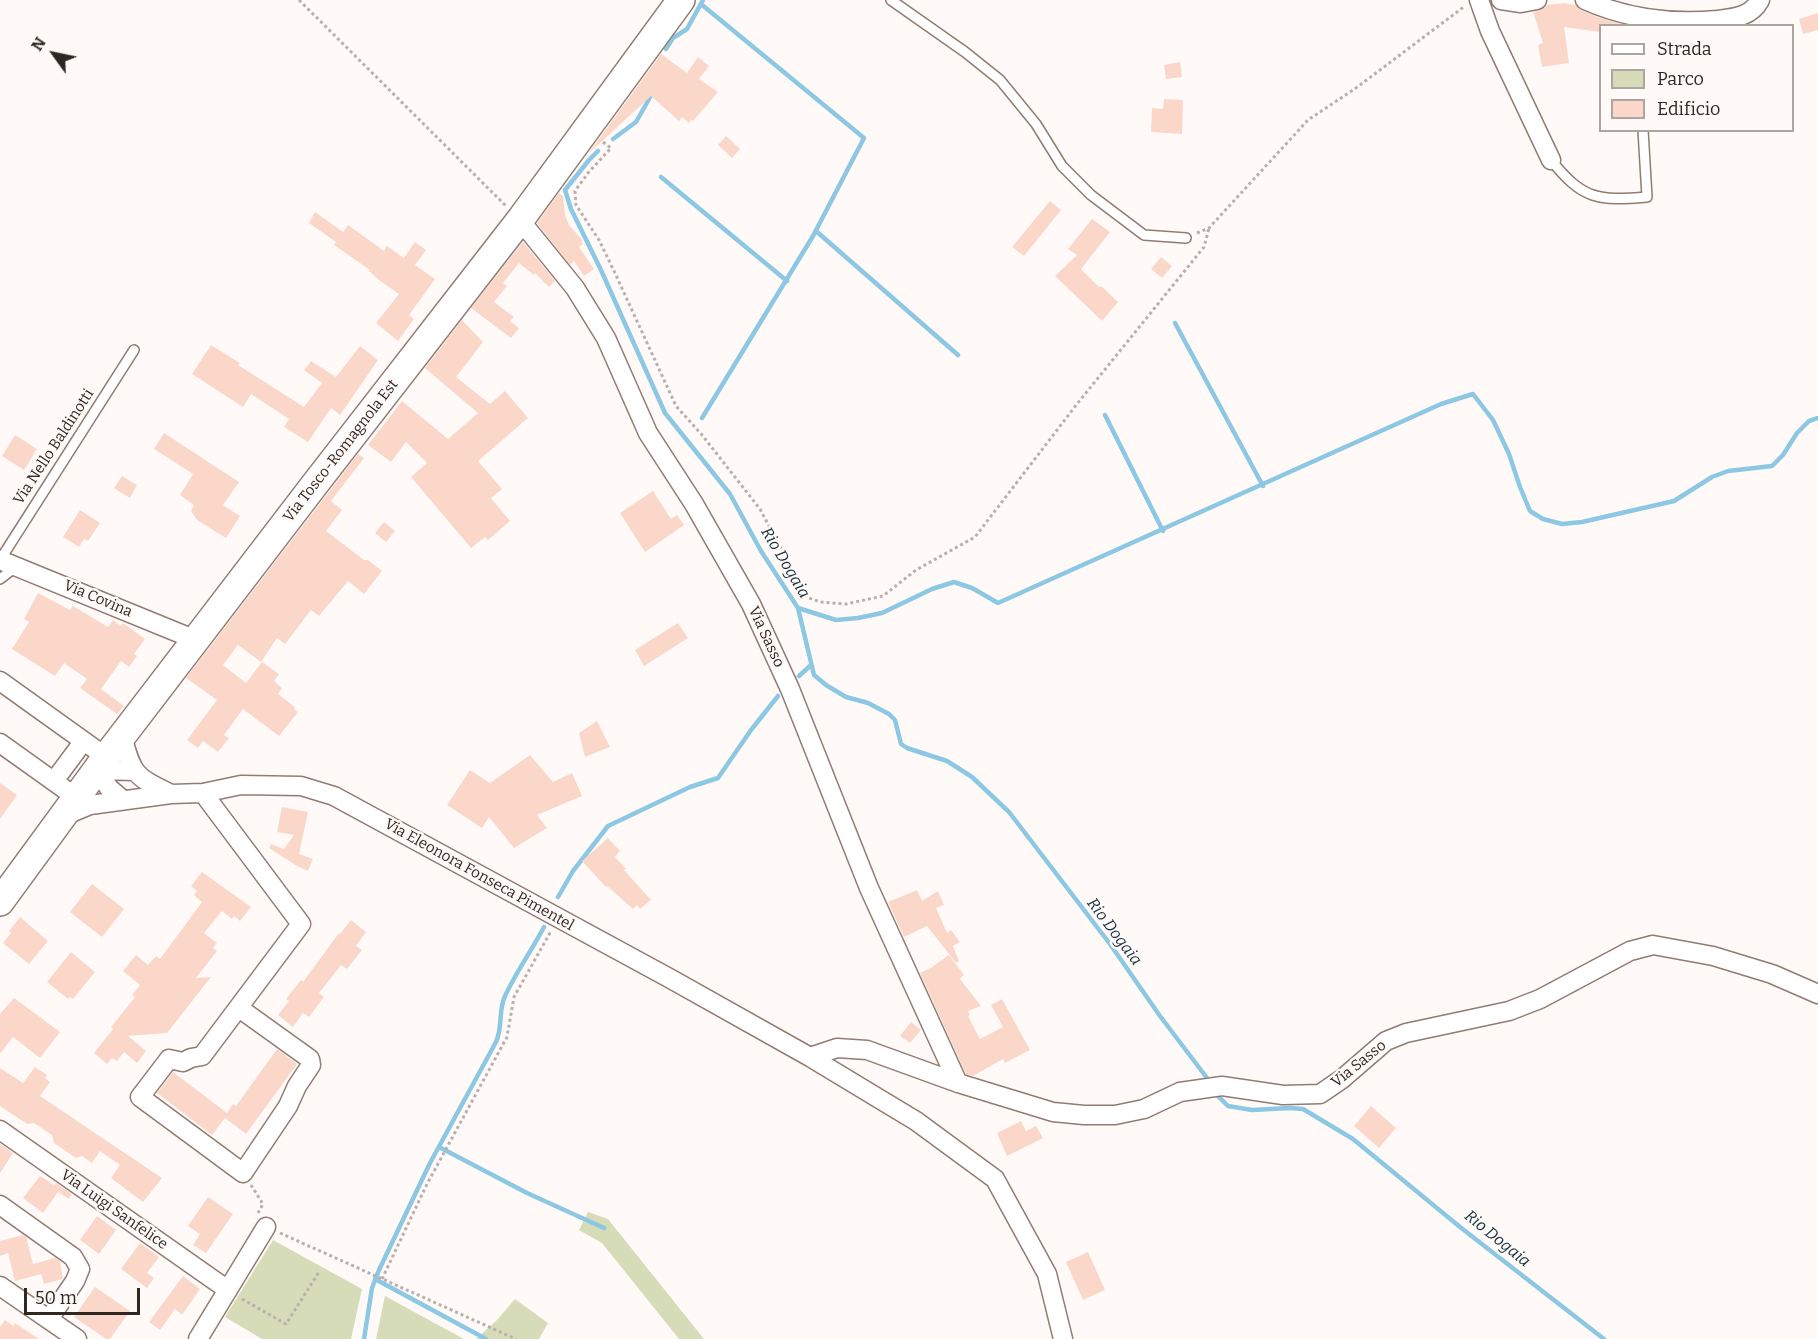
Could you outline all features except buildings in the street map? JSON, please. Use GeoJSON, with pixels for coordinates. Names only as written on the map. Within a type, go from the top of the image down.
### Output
{"type":"FeatureCollection","features":[{"type":"Feature","properties":{"kind":"main road","name":"Via Tosco-Romagnola Est"},"geometry":{"type":"LineString","coordinates":[[0,902],[122,736],[520,220],[681,0]]}},
{"type":"Feature","properties":{"kind":"street"},"geometry":{"type":"LineString","coordinates":[[1479,0],[1490,31],[1551,160]]}},
{"type":"Feature","properties":{"kind":"street"},"geometry":{"type":"LineString","coordinates":[[1501,0],[1521,3],[1537,0]]}},
{"type":"Feature","properties":{"kind":"street"},"geometry":{"type":"LineString","coordinates":[[1586,0],[1605,9],[1655,20],[1686,23],[1739,18],[1755,9],[1760,0]]}},
{"type":"Feature","properties":{"kind":"street","name":"Via Sasso"},"geometry":{"type":"LineString","coordinates":[[520,220],[575,288],[606,338],[648,433],[694,504],[751,604],[790,689],[869,888],[958,1083]]}},
{"type":"Feature","properties":{"kind":"street","name":"Via Covina"},"geometry":{"type":"LineString","coordinates":[[6,562],[196,640]]}},
{"type":"Feature","properties":{"kind":"street"},"geometry":{"type":"LineString","coordinates":[[0,681],[83,742],[102,764],[109,788],[123,800]]}},
{"type":"Feature","properties":{"kind":"street"},"geometry":{"type":"LineString","coordinates":[[122,736],[130,765],[135,771],[143,780],[171,794]]}},
{"type":"Feature","properties":{"kind":"street"},"geometry":{"type":"LineString","coordinates":[[0,742],[54,781],[71,806]]}},
{"type":"Feature","properties":{"kind":"street"},"geometry":{"type":"LineString","coordinates":[[54,781],[83,742]]}},
{"type":"Feature","properties":{"kind":"street"},"geometry":{"type":"LineString","coordinates":[[102,764],[135,771]]}},
{"type":"Feature","properties":{"kind":"street","name":"Via Eleonora Fonseca Pimentel"},"geometry":{"type":"LineString","coordinates":[[71,806],[171,794],[203,793],[241,785],[301,786],[334,796],[810,1057]]}},
{"type":"Feature","properties":{"kind":"street"},"geometry":{"type":"LineString","coordinates":[[203,793],[301,924],[202,1056],[183,1062],[169,1059],[140,1097],[243,1173],[288,1106],[297,1086],[311,1065],[310,1059],[239,1008]]}},
{"type":"Feature","properties":{"kind":"street","name":"Via Sasso"},"geometry":{"type":"LineString","coordinates":[[810,1057],[837,1047],[867,1050],[958,1083],[1053,1112],[1084,1115],[1115,1114],[1144,1109],[1179,1092],[1222,1086],[1283,1095],[1320,1094],[1342,1079],[1386,1041],[1406,1033],[1509,1011],[1540,999],[1630,951],[1653,945],[1723,959],[1772,974],[1818,994]]}},
{"type":"Feature","properties":{"kind":"street"},"geometry":{"type":"LineString","coordinates":[[810,1057],[916,1120],[996,1179],[1047,1274],[1063,1339]]}},
{"type":"Feature","properties":{"kind":"street","name":"Via Luigi Sanfelice"},"geometry":{"type":"LineString","coordinates":[[0,1130],[228,1290]]}},
{"type":"Feature","properties":{"kind":"street"},"geometry":{"type":"LineString","coordinates":[[0,1206],[73,1257],[80,1269],[75,1281],[49,1319]]}},
{"type":"Feature","properties":{"kind":"street"},"geometry":{"type":"LineString","coordinates":[[198,1339],[266,1227]]}},
{"type":"Feature","properties":{"kind":"street"},"geometry":{"type":"LineString","coordinates":[[0,1286],[77,1339]]}},
{"type":"Feature","properties":{"kind":"lane"},"geometry":{"type":"LineString","coordinates":[[891,0],[965,52],[1000,80],[1036,124],[1062,166],[1091,195],[1144,235],[1186,238]]}},
{"type":"Feature","properties":{"kind":"lane"},"geometry":{"type":"LineString","coordinates":[[1551,160],[1565,178],[1589,196],[1611,200],[1647,197],[1643,132]]}},
{"type":"Feature","properties":{"kind":"lane","name":"Via Nello Baldinotti"},"geometry":{"type":"LineString","coordinates":[[0,579],[6,562],[134,351]]}},
{"type":"Feature","properties":{"kind":"path"},"geometry":{"type":"LineString","coordinates":[[299,0],[520,220]]}},
{"type":"Feature","properties":{"kind":"path"},"geometry":{"type":"LineString","coordinates":[[585,130],[611,148],[575,191],[576,205],[599,240],[676,406],[702,435],[760,509],[809,598],[820,602],[846,604],[883,596],[916,570],[975,537],[1083,395],[1204,247],[1209,228],[1308,120],[1356,88],[1473,0]]}},
{"type":"Feature","properties":{"kind":"path"},"geometry":{"type":"LineString","coordinates":[[382,1279],[428,1184],[507,1037],[514,997],[558,919]]}},
{"type":"Feature","properties":{"kind":"path"},"geometry":{"type":"LineString","coordinates":[[243,1173],[263,1204],[254,1220],[516,1339]]}},
{"type":"Feature","properties":{"kind":"path"},"geometry":{"type":"LineString","coordinates":[[228,1290],[286,1324],[319,1272]]}},
{"type":"Feature","properties":{"kind":"green space"},"geometry":{"type":"Polygon","coordinates":[[[588,1212],[608,1219],[704,1339],[679,1339],[602,1243],[579,1230],[588,1212]]]}},
{"type":"Feature","properties":{"kind":"green space"},"geometry":{"type":"Polygon","coordinates":[[[273,1240],[362,1289],[351,1339],[262,1339],[225,1317],[273,1240]]]}},
{"type":"Feature","properties":{"kind":"green space"},"geometry":{"type":"Polygon","coordinates":[[[385,1296],[464,1339],[376,1339],[385,1296]]]}},
{"type":"Feature","properties":{"kind":"green space"},"geometry":{"type":"Polygon","coordinates":[[[515,1299],[548,1323],[539,1339],[476,1339],[497,1320],[515,1299]]]}},
{"type":"Feature","properties":{"kind":"waterway","name":"Rio Dogaia"},"geometry":{"type":"LineString","coordinates":[[666,49],[673,38],[687,29],[703,0]]}},
{"type":"Feature","properties":{"kind":"waterway"},"geometry":{"type":"LineString","coordinates":[[701,4],[864,138],[813,236],[702,418]]}},
{"type":"Feature","properties":{"kind":"waterway","name":"Rio Dogaia"},"geometry":{"type":"LineString","coordinates":[[613,139],[636,122],[653,92]]}},
{"type":"Feature","properties":{"kind":"waterway","name":"Rio Dogaia"},"geometry":{"type":"LineString","coordinates":[[598,151],[565,190],[571,209],[665,413],[730,494],[761,551],[798,608],[814,675],[846,697],[868,703],[889,714],[895,720],[901,744],[947,761],[972,777],[1009,812],[1110,944],[1210,1082]]}},
{"type":"Feature","properties":{"kind":"waterway"},"geometry":{"type":"LineString","coordinates":[[661,177],[787,281]]}},
{"type":"Feature","properties":{"kind":"waterway"},"geometry":{"type":"LineString","coordinates":[[816,231],[958,355]]}},
{"type":"Feature","properties":{"kind":"waterway"},"geometry":{"type":"LineString","coordinates":[[1175,323],[1263,486]]}},
{"type":"Feature","properties":{"kind":"waterway"},"geometry":{"type":"LineString","coordinates":[[798,608],[836,620],[858,618],[882,613],[932,589],[954,582],[972,588],[998,603],[1441,404],[1473,394],[1493,420],[1509,454],[1530,511],[1543,519],[1562,524],[1582,522],[1674,501],[1712,477],[1728,471],[1772,466],[1783,455],[1797,433],[1809,421],[1818,418]]}},
{"type":"Feature","properties":{"kind":"waterway"},"geometry":{"type":"LineString","coordinates":[[1105,415],[1163,531]]}},
{"type":"Feature","properties":{"kind":"waterway"},"geometry":{"type":"LineString","coordinates":[[799,676],[811,665]]}},
{"type":"Feature","properties":{"kind":"waterway"},"geometry":{"type":"LineString","coordinates":[[558,897],[573,871],[608,826],[690,787],[718,778],[778,696]]}},
{"type":"Feature","properties":{"kind":"waterway"},"geometry":{"type":"LineString","coordinates":[[364,1339],[372,1288],[379,1270],[430,1163],[496,1042],[505,996],[544,927]]}},
{"type":"Feature","properties":{"kind":"waterway","name":"Rio Dogaia"},"geometry":{"type":"LineString","coordinates":[[1216,1094],[1228,1106],[1252,1110],[1303,1109],[1353,1139],[1460,1227],[1604,1339]]}},
{"type":"Feature","properties":{"kind":"waterway"},"geometry":{"type":"LineString","coordinates":[[439,1147],[527,1193],[604,1228]]}},
{"type":"Feature","properties":{"kind":"waterway"},"geometry":{"type":"LineString","coordinates":[[375,1279],[486,1339]]}}]}
